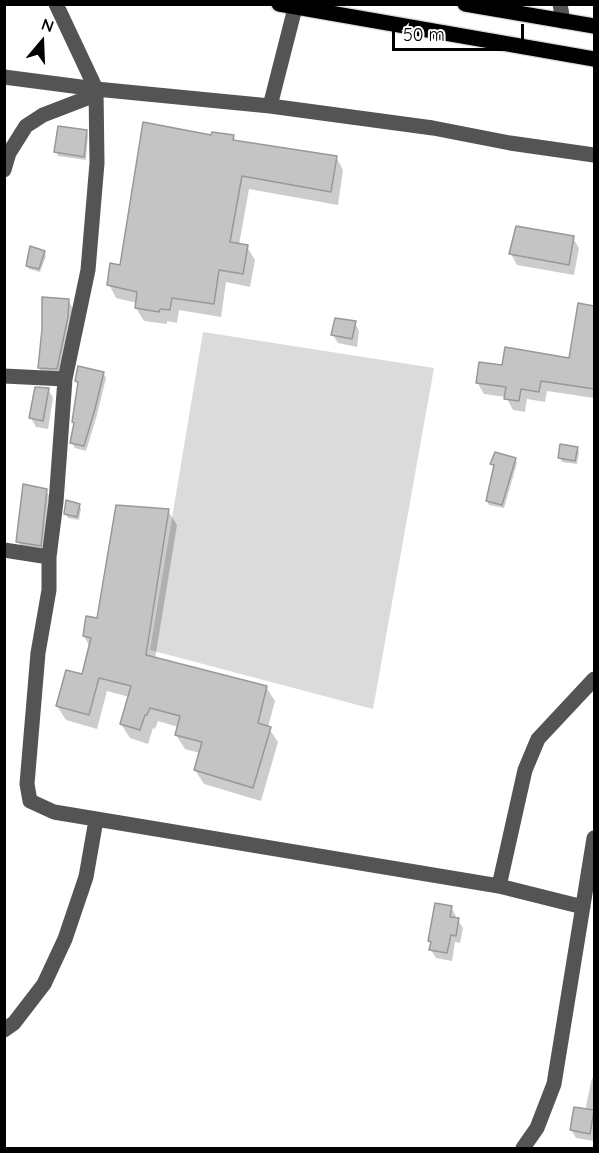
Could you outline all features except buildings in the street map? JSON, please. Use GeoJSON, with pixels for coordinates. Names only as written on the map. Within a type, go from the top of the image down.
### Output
{"type":"FeatureCollection","features":[{"type":"Feature","properties":{"kind":"main road"},"geometry":{"type":"LineString","coordinates":[[279,4],[295,8],[339,10],[594,59]]}},
{"type":"Feature","properties":{"kind":"main road"},"geometry":{"type":"LineString","coordinates":[[465,4],[594,26]]}},
{"type":"Feature","properties":{"kind":"street"},"geometry":{"type":"LineString","coordinates":[[56,4],[96,92],[97,163],[88,270],[65,379],[48,590],[38,653],[27,784],[30,801],[54,812],[499,886],[583,907]]}},
{"type":"Feature","properties":{"kind":"street"},"geometry":{"type":"LineString","coordinates":[[561,4],[563,21]]}},
{"type":"Feature","properties":{"kind":"street"},"geometry":{"type":"LineString","coordinates":[[270,106],[295,8]]}},
{"type":"Feature","properties":{"kind":"street"},"geometry":{"type":"LineString","coordinates":[[4,77],[96,92],[270,106],[433,128],[510,143],[594,155]]}},
{"type":"Feature","properties":{"kind":"street"},"geometry":{"type":"LineString","coordinates":[[4,170],[9,153],[26,126],[43,115],[96,92]]}},
{"type":"Feature","properties":{"kind":"street"},"geometry":{"type":"LineString","coordinates":[[4,376],[65,379]]}},
{"type":"Feature","properties":{"kind":"street"},"geometry":{"type":"LineString","coordinates":[[4,550],[49,556]]}},
{"type":"Feature","properties":{"kind":"street"},"geometry":{"type":"LineString","coordinates":[[499,886],[525,770],[538,739],[594,679]]}},
{"type":"Feature","properties":{"kind":"street"},"geometry":{"type":"LineString","coordinates":[[4,1030],[14,1023],[44,984],[65,939],[86,877],[96,820]]}},
{"type":"Feature","properties":{"kind":"street"},"geometry":{"type":"LineString","coordinates":[[523,1149],[537,1128],[554,1084],[594,838]]}},
{"type":"Feature","properties":{"kind":"shaded area"},"geometry":{"type":"Polygon","coordinates":[[[203,332],[434,368],[373,709],[150,650],[203,332]]]}}]}
